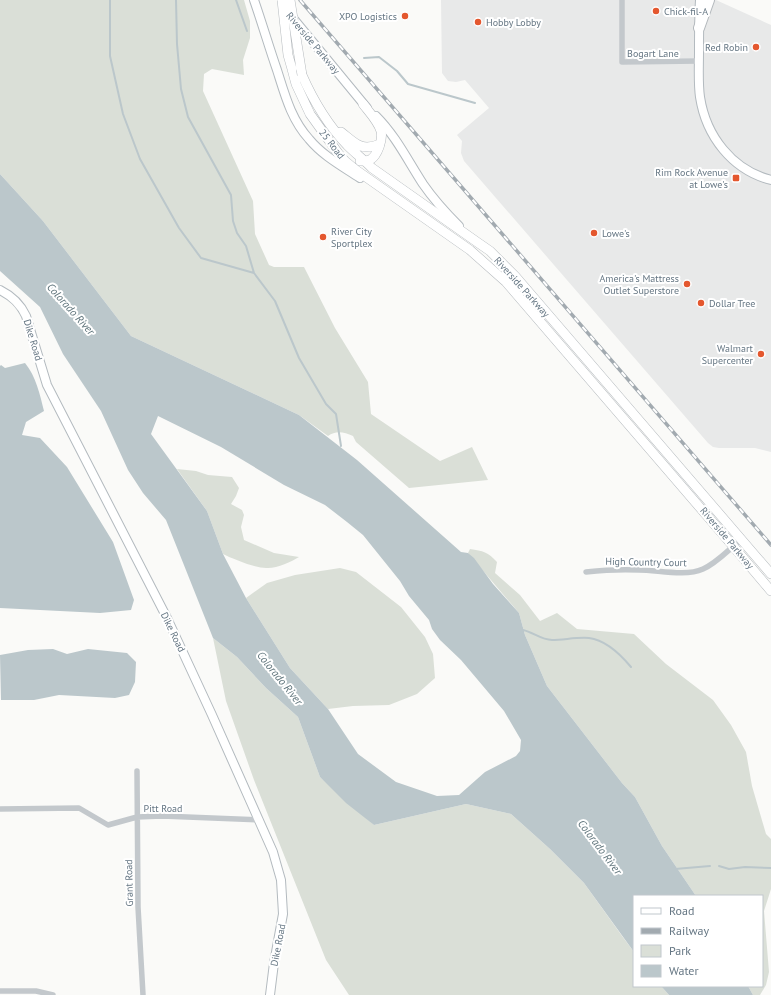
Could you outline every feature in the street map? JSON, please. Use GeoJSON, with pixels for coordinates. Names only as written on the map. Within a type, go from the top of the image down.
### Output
{"type":"FeatureCollection","features":[{"type":"Feature","properties":{"kind":"highway"},"geometry":{"type":"LineString","coordinates":[[699,28],[709,0]]}},
{"type":"Feature","properties":{"kind":"main road","name":"25 Road"},"geometry":{"type":"LineString","coordinates":[[282,0],[288,55],[296,84],[310,114],[338,153],[356,170],[455,239]]}},
{"type":"Feature","properties":{"kind":"main road","name":"25 Road"},"geometry":{"type":"LineString","coordinates":[[290,0],[302,75],[310,94],[328,120],[347,145],[372,168],[464,232]]}},
{"type":"Feature","properties":{"kind":"main road"},"geometry":{"type":"LineString","coordinates":[[330,141],[346,156],[358,161],[370,160],[374,156],[380,144],[382,135],[381,130],[363,104]]}},
{"type":"Feature","properties":{"kind":"main road"},"geometry":{"type":"LineString","coordinates":[[328,120],[357,146],[368,148],[380,144]]}},
{"type":"Feature","properties":{"kind":"main road","name":"Riverside Parkway"},"geometry":{"type":"LineString","coordinates":[[464,232],[490,251],[503,264],[771,574]]}},
{"type":"Feature","properties":{"kind":"main road","name":"Riverside Parkway"},"geometry":{"type":"LineString","coordinates":[[455,239],[482,260],[506,282],[771,591]]}},
{"type":"Feature","properties":{"kind":"main road"},"geometry":{"type":"LineString","coordinates":[[570,357],[578,350]]}},
{"type":"Feature","properties":{"kind":"street"},"geometry":{"type":"LineString","coordinates":[[254,0],[286,100],[295,120],[302,130],[318,148],[334,161],[393,196]]}},
{"type":"Feature","properties":{"kind":"street","name":"Riverside Parkway"},"geometry":{"type":"LineString","coordinates":[[277,0],[363,104],[386,126],[433,198],[464,232]]}},
{"type":"Feature","properties":{"kind":"street","name":"Bogart Lane"},"geometry":{"type":"LineString","coordinates":[[622,0],[622,62],[699,62]]}},
{"type":"Feature","properties":{"kind":"street"},"geometry":{"type":"LineString","coordinates":[[700,0],[700,98],[704,112],[714,137],[731,158],[739,166],[757,176],[771,180]]}},
{"type":"Feature","properties":{"kind":"street","name":"Dike Road"},"geometry":{"type":"LineString","coordinates":[[0,290],[16,300],[26,316],[47,385],[166,618],[260,820],[278,868],[284,902],[282,926],[274,963],[270,995]]}},
{"type":"Feature","properties":{"kind":"street","name":"High Country Court"},"geometry":{"type":"LineString","coordinates":[[586,572],[631,570],[685,573],[693,572],[709,566],[742,539]]}},
{"type":"Feature","properties":{"kind":"street","name":"Grant Road"},"geometry":{"type":"LineString","coordinates":[[137,772],[138,907],[142,995]]}},
{"type":"Feature","properties":{"kind":"street","name":"Pitt Road"},"geometry":{"type":"LineString","coordinates":[[0,809],[79,808],[108,825],[137,817],[162,816],[260,820]]}},
{"type":"Feature","properties":{"kind":"street"},"geometry":{"type":"LineString","coordinates":[[0,991],[36,991],[53,995]]}},
{"type":"Feature","properties":{"kind":"shaded area"},"geometry":{"type":"Polygon","coordinates":[[[441,0],[716,0],[771,25],[771,452],[755,448],[719,448],[713,447],[708,443],[464,161],[461,153],[462,141],[457,135],[489,108],[465,80],[456,82],[448,81],[442,73],[441,0]]]}},
{"type":"Feature","properties":{"kind":"green space"},"geometry":{"type":"Polygon","coordinates":[[[0,0],[244,0],[250,21],[250,38],[243,60],[244,75],[212,69],[204,74],[203,91],[253,201],[255,234],[269,265],[274,267],[304,267],[335,328],[368,382],[371,414],[440,461],[472,447],[488,480],[409,488],[356,442],[353,436],[340,432],[328,436],[299,415],[131,336],[43,221],[0,174],[0,0]]]}},
{"type":"Feature","properties":{"kind":"green space"},"geometry":{"type":"Polygon","coordinates":[[[177,469],[196,471],[208,475],[232,477],[239,488],[231,504],[242,510],[244,515],[241,527],[244,540],[274,553],[299,557],[279,566],[261,568],[238,561],[223,554],[207,511],[177,469]]]}},
{"type":"Feature","properties":{"kind":"green space"},"geometry":{"type":"Polygon","coordinates":[[[470,549],[478,550],[491,556],[497,562],[495,573],[520,595],[540,621],[557,613],[577,629],[634,634],[666,664],[713,700],[731,725],[746,752],[752,786],[766,834],[771,839],[771,889],[764,911],[769,972],[766,985],[760,995],[753,995],[749,987],[763,987],[763,895],[695,895],[662,846],[635,797],[622,783],[547,686],[525,635],[519,613],[468,553],[470,549]]]}},
{"type":"Feature","properties":{"kind":"green space"},"geometry":{"type":"Polygon","coordinates":[[[340,568],[356,572],[401,607],[425,637],[433,654],[435,678],[417,694],[389,705],[353,706],[328,709],[290,668],[246,598],[267,583],[295,575],[340,568]]]}},
{"type":"Feature","properties":{"kind":"green space"},"geometry":{"type":"Polygon","coordinates":[[[213,638],[237,657],[266,688],[298,717],[320,777],[374,825],[466,804],[511,814],[550,849],[584,883],[633,951],[633,987],[662,987],[669,995],[349,995],[326,960],[254,780],[226,701],[213,638]]]}},
{"type":"Feature","properties":{"kind":"water","name":"Colorado River"},"geometry":{"type":"Polygon","coordinates":[[[0,174],[43,221],[131,336],[299,415],[357,460],[461,552],[468,553],[474,558],[493,584],[519,613],[525,635],[547,686],[622,783],[635,797],[662,846],[695,895],[633,895],[633,951],[584,883],[550,849],[511,814],[466,804],[374,825],[346,803],[320,777],[298,717],[266,688],[237,657],[213,638],[166,520],[143,493],[128,470],[101,411],[63,354],[40,307],[0,271],[0,174]],[[158,416],[151,434],[207,511],[223,554],[246,598],[290,668],[328,709],[358,754],[396,782],[437,796],[459,795],[485,772],[516,756],[520,751],[521,740],[504,711],[461,660],[440,640],[432,629],[429,620],[363,535],[325,505],[284,485],[221,447],[158,416]]]}},
{"type":"Feature","properties":{"kind":"water"},"geometry":{"type":"Polygon","coordinates":[[[25,363],[35,380],[44,411],[26,422],[22,435],[40,438],[67,467],[113,542],[134,600],[131,610],[100,613],[0,608],[0,366],[1,365],[5,368],[25,363]]]}},
{"type":"Feature","properties":{"kind":"water"},"geometry":{"type":"Polygon","coordinates":[[[53,649],[67,654],[88,649],[127,653],[136,662],[135,682],[129,695],[115,698],[59,695],[34,700],[1,700],[0,655],[28,650],[53,649]]]}},
{"type":"Feature","properties":{"kind":"water"},"geometry":{"type":"Polygon","coordinates":[[[662,987],[749,987],[753,995],[669,995],[662,987]]]}},
{"type":"Feature","properties":{"kind":"waterway"},"geometry":{"type":"LineString","coordinates":[[110,0],[110,56],[123,114],[140,159],[179,228],[201,258],[254,273],[275,301],[299,358],[326,404],[336,414],[341,446]]}},
{"type":"Feature","properties":{"kind":"waterway"},"geometry":{"type":"LineString","coordinates":[[176,0],[177,44],[181,89],[188,117],[231,195],[233,221],[237,233],[246,246],[254,273]]}},
{"type":"Feature","properties":{"kind":"waterway"},"geometry":{"type":"LineString","coordinates":[[236,0],[247,31]]}},
{"type":"Feature","properties":{"kind":"waterway"},"geometry":{"type":"LineString","coordinates":[[364,58],[379,57],[397,71],[408,84],[475,103]]}},
{"type":"Feature","properties":{"kind":"waterway"},"geometry":{"type":"LineString","coordinates":[[523,630],[548,640],[575,638],[595,639],[607,645],[631,667]]}},
{"type":"Feature","properties":{"kind":"waterway"},"geometry":{"type":"LineString","coordinates":[[675,869],[710,866]]}},
{"type":"Feature","properties":{"kind":"waterway"},"geometry":{"type":"LineString","coordinates":[[719,866],[729,869],[745,867],[771,868]]}},
{"type":"Feature","properties":{"kind":"railway"},"geometry":{"type":"LineString","coordinates":[[300,0],[771,545]]}},
{"type":"Feature","properties":{"kind":"place","name":"Chick-fil-A"},"geometry":{"type":"Point","coordinates":[656,11]}},
{"type":"Feature","properties":{"kind":"place","name":"XPO Logistics"},"geometry":{"type":"Point","coordinates":[405,16]}},
{"type":"Feature","properties":{"kind":"place","name":"Hobby Lobby"},"geometry":{"type":"Point","coordinates":[478,22]}},
{"type":"Feature","properties":{"kind":"place","name":"Red Robin"},"geometry":{"type":"Point","coordinates":[756,47]}},
{"type":"Feature","properties":{"kind":"place","name":"Rim Rock Avenue at Lowe's"},"geometry":{"type":"Point","coordinates":[736,178]}},
{"type":"Feature","properties":{"kind":"place","name":"Lowe's"},"geometry":{"type":"Point","coordinates":[594,233]}},
{"type":"Feature","properties":{"kind":"place","name":"River City Sportplex"},"geometry":{"type":"Point","coordinates":[323,237]}},
{"type":"Feature","properties":{"kind":"place","name":"America's Mattress Outlet Superstore"},"geometry":{"type":"Point","coordinates":[687,284]}},
{"type":"Feature","properties":{"kind":"place","name":"Dollar Tree"},"geometry":{"type":"Point","coordinates":[701,303]}},
{"type":"Feature","properties":{"kind":"place","name":"Walmart Supercenter"},"geometry":{"type":"Point","coordinates":[761,354]}}]}
